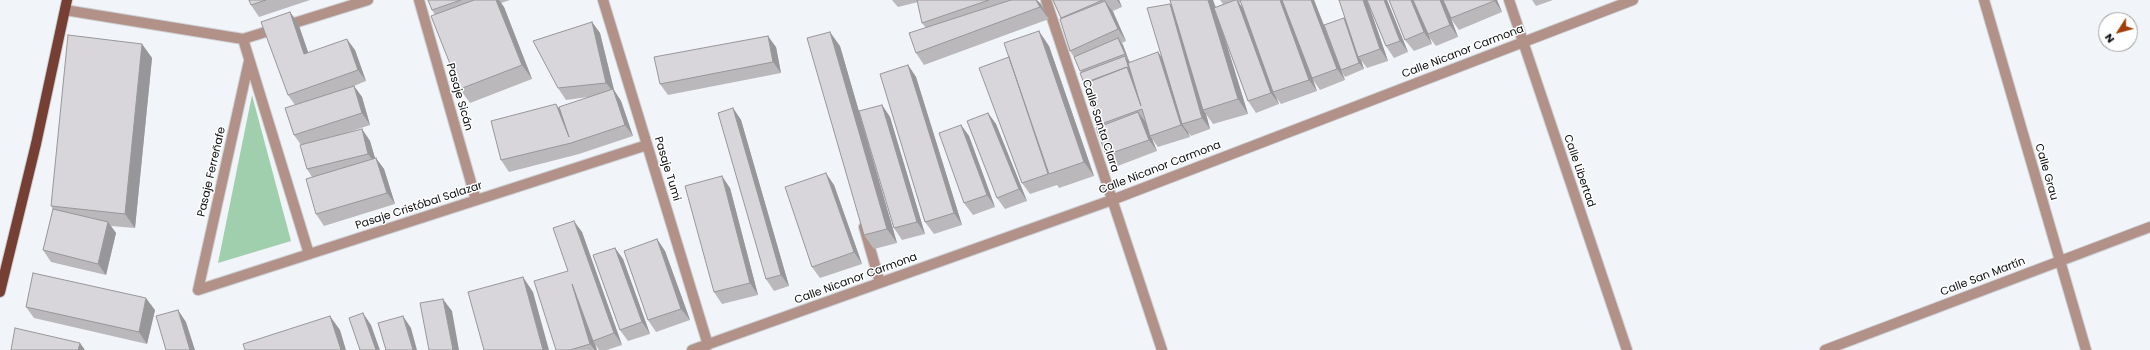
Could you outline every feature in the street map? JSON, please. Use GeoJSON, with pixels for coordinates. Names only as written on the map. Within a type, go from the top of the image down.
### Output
{"type":"FeatureCollection","features":[{"type":"Feature","properties":{"kind":"main road"},"geometry":{"type":"LineString","coordinates":[[0,292],[36,144],[67,0]]}},
{"type":"Feature","properties":{"kind":"street"},"geometry":{"type":"LineString","coordinates":[[65,10],[243,39],[368,0]]}},
{"type":"Feature","properties":{"kind":"street","name":"Pasaje Sicán"},"geometry":{"type":"LineString","coordinates":[[420,0],[476,200]]}},
{"type":"Feature","properties":{"kind":"street","name":"Pasaje Tumi"},"geometry":{"type":"LineString","coordinates":[[603,0],[708,345]]}},
{"type":"Feature","properties":{"kind":"street","name":"Calle Santa Clara"},"geometry":{"type":"LineString","coordinates":[[1046,0],[1162,350]]}},
{"type":"Feature","properties":{"kind":"street","name":"Calle Libertad"},"geometry":{"type":"LineString","coordinates":[[1509,0],[1627,350]]}},
{"type":"Feature","properties":{"kind":"street","name":"Calle Nicanor Carmona"},"geometry":{"type":"LineString","coordinates":[[692,350],[1112,200],[1633,0]]}},
{"type":"Feature","properties":{"kind":"street","name":"Calle Grau"},"geometry":{"type":"LineString","coordinates":[[1984,0],[2086,350]]}},
{"type":"Feature","properties":{"kind":"street"},"geometry":{"type":"LineString","coordinates":[[243,39],[309,254]]}},
{"type":"Feature","properties":{"kind":"street","name":"Pasaje Ferreñafe"},"geometry":{"type":"LineString","coordinates":[[198,290],[249,61]]}},
{"type":"Feature","properties":{"kind":"street","name":"Pasaje Cristóbal Salazar"},"geometry":{"type":"LineString","coordinates":[[198,290],[647,145]]}},
{"type":"Feature","properties":{"kind":"street"},"geometry":{"type":"LineString","coordinates":[[860,215],[880,283]]}},
{"type":"Feature","properties":{"kind":"street","name":"Calle San Martín"},"geometry":{"type":"LineString","coordinates":[[1825,350],[2059,260],[2150,227]]}},
{"type":"Feature","properties":{"kind":"green space"},"geometry":{"type":"Polygon","coordinates":[[[252,95],[291,241],[218,263],[252,95]]]}},
{"type":"Feature","properties":{"kind":"building"},"geometry":{"type":"Polygon","coordinates":[[[249,0],[266,0],[251,5],[249,0]]]}},
{"type":"Feature","properties":{"kind":"building"},"geometry":{"type":"Polygon","coordinates":[[[428,0],[461,0],[432,10],[428,0]]]}},
{"type":"Feature","properties":{"kind":"building"},"geometry":{"type":"Polygon","coordinates":[[[474,0],[496,0],[522,65],[460,89],[431,16],[474,0]]]}},
{"type":"Feature","properties":{"kind":"building"},"geometry":{"type":"Polygon","coordinates":[[[917,0],[989,0],[922,23],[917,0]]]}},
{"type":"Feature","properties":{"kind":"building"},"geometry":{"type":"Polygon","coordinates":[[[1011,0],[1036,0],[1040,7],[916,53],[909,33],[1011,0]]]}},
{"type":"Feature","properties":{"kind":"building"},"geometry":{"type":"Polygon","coordinates":[[[1053,0],[1103,0],[1061,18],[1053,0]]]}},
{"type":"Feature","properties":{"kind":"building"},"geometry":{"type":"Polygon","coordinates":[[[1170,0],[1208,0],[1238,99],[1203,110],[1170,0]]]}},
{"type":"Feature","properties":{"kind":"building"},"geometry":{"type":"Polygon","coordinates":[[[1237,0],[1271,93],[1248,101],[1214,8],[1237,0]]]}},
{"type":"Feature","properties":{"kind":"building"},"geometry":{"type":"Polygon","coordinates":[[[1240,0],[1280,0],[1309,80],[1273,92],[1240,0]]]}},
{"type":"Feature","properties":{"kind":"building"},"geometry":{"type":"Polygon","coordinates":[[[1282,0],[1311,0],[1337,69],[1312,78],[1282,0]]]}},
{"type":"Feature","properties":{"kind":"building"},"geometry":{"type":"Polygon","coordinates":[[[1339,0],[1363,0],[1380,49],[1358,57],[1339,0]]]}},
{"type":"Feature","properties":{"kind":"building"},"geometry":{"type":"Polygon","coordinates":[[[1367,0],[1384,0],[1400,41],[1386,46],[1367,0]]]}},
{"type":"Feature","properties":{"kind":"building"},"geometry":{"type":"Polygon","coordinates":[[[1389,0],[1411,0],[1424,32],[1405,40],[1389,0]]]}},
{"type":"Feature","properties":{"kind":"building"},"geometry":{"type":"Polygon","coordinates":[[[1413,0],[1440,0],[1450,25],[1428,34],[1413,0]]]}},
{"type":"Feature","properties":{"kind":"building"},"geometry":{"type":"Polygon","coordinates":[[[1443,0],[1494,0],[1494,1],[1451,18],[1443,0]]]}},
{"type":"Feature","properties":{"kind":"building"},"geometry":{"type":"Polygon","coordinates":[[[1105,1],[1118,29],[1070,51],[1060,19],[1105,1]]]}},
{"type":"Feature","properties":{"kind":"building"},"geometry":{"type":"Polygon","coordinates":[[[1170,4],[1202,118],[1182,124],[1147,8],[1170,4]]]}},
{"type":"Feature","properties":{"kind":"building"},"geometry":{"type":"Polygon","coordinates":[[[290,12],[304,54],[347,39],[358,70],[288,95],[261,22],[290,12]]]}},
{"type":"Feature","properties":{"kind":"building"},"geometry":{"type":"Polygon","coordinates":[[[1344,18],[1359,63],[1341,70],[1324,25],[1344,18]]]}},
{"type":"Feature","properties":{"kind":"building"},"geometry":{"type":"Polygon","coordinates":[[[592,22],[606,83],[558,88],[533,41],[592,22]]]}},
{"type":"Feature","properties":{"kind":"building"},"geometry":{"type":"Polygon","coordinates":[[[1039,31],[1084,162],[1049,174],[1004,43],[1039,31]]]}},
{"type":"Feature","properties":{"kind":"building"},"geometry":{"type":"Polygon","coordinates":[[[830,32],[887,229],[864,235],[807,38],[830,32]]]}},
{"type":"Feature","properties":{"kind":"building"},"geometry":{"type":"Polygon","coordinates":[[[68,35],[142,44],[125,214],[51,206],[68,35]]]}},
{"type":"Feature","properties":{"kind":"building"},"geometry":{"type":"Polygon","coordinates":[[[768,36],[773,62],[660,84],[654,57],[768,36]]]}},
{"type":"Feature","properties":{"kind":"building"},"geometry":{"type":"Polygon","coordinates":[[[1118,38],[1125,54],[1080,71],[1074,57],[1118,38]]]}},
{"type":"Feature","properties":{"kind":"building"},"geometry":{"type":"Polygon","coordinates":[[[1158,52],[1181,125],[1150,136],[1142,109],[1101,124],[1084,84],[1127,67],[1141,106],[1128,63],[1158,52]]]}},
{"type":"Feature","properties":{"kind":"building"},"geometry":{"type":"Polygon","coordinates":[[[1125,56],[1129,69],[1127,67],[1084,83],[1080,73],[1125,56]]]}},
{"type":"Feature","properties":{"kind":"building"},"geometry":{"type":"Polygon","coordinates":[[[1009,57],[1048,174],[1022,183],[979,68],[1009,57]]]}},
{"type":"Feature","properties":{"kind":"building"},"geometry":{"type":"Polygon","coordinates":[[[908,65],[954,213],[925,222],[880,74],[908,65]]]}},
{"type":"Feature","properties":{"kind":"building"},"geometry":{"type":"Polygon","coordinates":[[[354,86],[362,113],[294,135],[285,108],[354,86]]]}},
{"type":"Feature","properties":{"kind":"building"},"geometry":{"type":"Polygon","coordinates":[[[613,89],[625,125],[571,143],[501,160],[491,121],[556,104],[569,137],[559,107],[613,89]]]}},
{"type":"Feature","properties":{"kind":"building"},"geometry":{"type":"Polygon","coordinates":[[[882,105],[917,222],[894,228],[859,111],[882,105]]]}},
{"type":"Feature","properties":{"kind":"building"},"geometry":{"type":"Polygon","coordinates":[[[733,108],[781,275],[766,279],[718,113],[733,108]]]}},
{"type":"Feature","properties":{"kind":"building"},"geometry":{"type":"Polygon","coordinates":[[[1138,112],[1149,140],[1106,155],[1096,128],[1138,112]]]}},
{"type":"Feature","properties":{"kind":"building"},"geometry":{"type":"Polygon","coordinates":[[[988,113],[1019,189],[997,198],[967,121],[988,113]]]}},
{"type":"Feature","properties":{"kind":"building"},"geometry":{"type":"Polygon","coordinates":[[[961,125],[987,195],[964,203],[939,133],[961,125]]]}},
{"type":"Feature","properties":{"kind":"building"},"geometry":{"type":"Polygon","coordinates":[[[362,129],[368,154],[307,169],[300,145],[362,129]]]}},
{"type":"Feature","properties":{"kind":"building"},"geometry":{"type":"Polygon","coordinates":[[[376,158],[387,193],[316,214],[306,179],[376,158]]]}},
{"type":"Feature","properties":{"kind":"building"},"geometry":{"type":"Polygon","coordinates":[[[826,173],[854,252],[812,267],[785,187],[826,173]]]}},
{"type":"Feature","properties":{"kind":"building"},"geometry":{"type":"Polygon","coordinates":[[[722,176],[750,283],[714,292],[685,186],[722,176]]]}},
{"type":"Feature","properties":{"kind":"building"},"geometry":{"type":"Polygon","coordinates":[[[53,209],[108,222],[98,264],[43,250],[53,209]]]}},
{"type":"Feature","properties":{"kind":"building"},"geometry":{"type":"Polygon","coordinates":[[[574,221],[614,333],[593,341],[572,284],[590,344],[570,350],[556,350],[534,281],[568,271],[553,228],[574,221]]]}},
{"type":"Feature","properties":{"kind":"building"},"geometry":{"type":"Polygon","coordinates":[[[657,239],[681,309],[648,320],[624,251],[657,239]]]}},
{"type":"Feature","properties":{"kind":"building"},"geometry":{"type":"Polygon","coordinates":[[[615,248],[642,322],[620,330],[593,255],[615,248]]]}},
{"type":"Feature","properties":{"kind":"building"},"geometry":{"type":"Polygon","coordinates":[[[33,273],[146,298],[139,332],[26,307],[33,273]]]}},
{"type":"Feature","properties":{"kind":"building"},"geometry":{"type":"Polygon","coordinates":[[[523,277],[543,350],[484,350],[468,292],[523,277]]]}},
{"type":"Feature","properties":{"kind":"building"},"geometry":{"type":"Polygon","coordinates":[[[443,299],[453,350],[429,350],[420,303],[443,299]]]}},
{"type":"Feature","properties":{"kind":"building"},"geometry":{"type":"Polygon","coordinates":[[[178,310],[190,350],[166,350],[156,316],[178,310]]]}},
{"type":"Feature","properties":{"kind":"building"},"geometry":{"type":"Polygon","coordinates":[[[363,313],[376,350],[360,350],[349,318],[363,313]]]}},
{"type":"Feature","properties":{"kind":"building"},"geometry":{"type":"Polygon","coordinates":[[[330,316],[341,350],[245,350],[243,344],[330,316]]]}},
{"type":"Feature","properties":{"kind":"building"},"geometry":{"type":"Polygon","coordinates":[[[403,316],[413,350],[386,350],[378,323],[403,316]]]}},
{"type":"Feature","properties":{"kind":"building"},"geometry":{"type":"Polygon","coordinates":[[[15,328],[80,343],[78,350],[11,350],[15,328]]]}}]}
